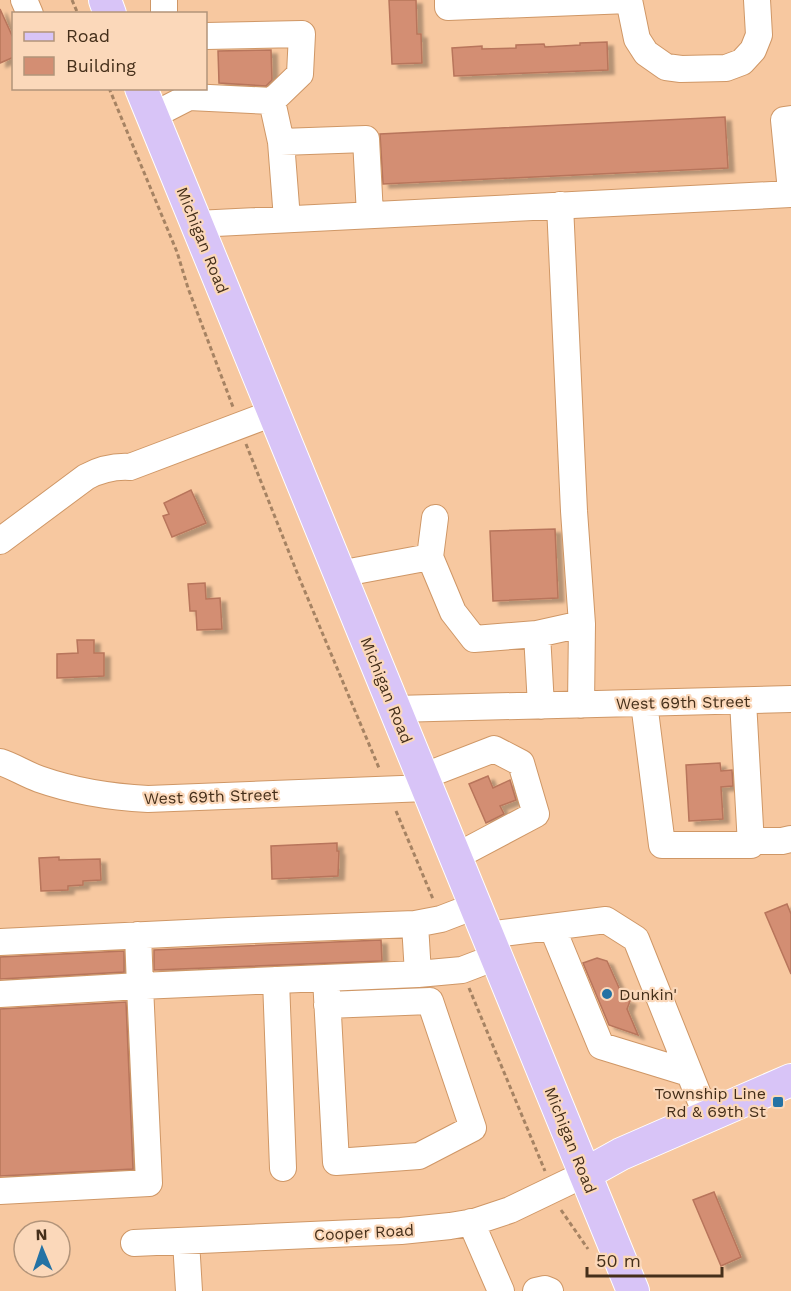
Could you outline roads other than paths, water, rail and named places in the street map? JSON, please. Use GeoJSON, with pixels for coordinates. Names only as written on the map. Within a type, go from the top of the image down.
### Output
{"type":"FeatureCollection","features":[{"type":"Feature","properties":{"kind":"main road","name":"Michigan Road"},"geometry":{"type":"LineString","coordinates":[[146,102],[633,1291]]}},
{"type":"Feature","properties":{"kind":"main road"},"geometry":{"type":"LineString","coordinates":[[585,1174],[614,1158],[791,1080]]}},
{"type":"Feature","properties":{"kind":"street"},"geometry":{"type":"LineString","coordinates":[[448,4],[629,0],[636,39],[646,53],[666,67],[681,69],[726,68],[742,62],[753,50],[759,35],[757,0]]}},
{"type":"Feature","properties":{"kind":"street"},"geometry":{"type":"LineString","coordinates":[[146,102],[189,97],[272,101],[300,74],[302,34],[207,36]]}},
{"type":"Feature","properties":{"kind":"street"},"geometry":{"type":"LineString","coordinates":[[272,101],[281,142],[287,219]]}},
{"type":"Feature","properties":{"kind":"street"},"geometry":{"type":"LineString","coordinates":[[196,224],[791,193],[784,120],[791,119]]}},
{"type":"Feature","properties":{"kind":"street"},"geometry":{"type":"LineString","coordinates":[[281,142],[366,139],[370,215]]}},
{"type":"Feature","properties":{"kind":"street"},"geometry":{"type":"LineString","coordinates":[[560,205],[574,512],[582,624],[581,705]]}},
{"type":"Feature","properties":{"kind":"street"},"geometry":{"type":"LineString","coordinates":[[0,541],[86,477],[102,469],[130,467],[273,413]]}},
{"type":"Feature","properties":{"kind":"street"},"geometry":{"type":"LineString","coordinates":[[435,518],[430,557],[453,612],[474,639],[537,634],[582,624]]}},
{"type":"Feature","properties":{"kind":"street"},"geometry":{"type":"LineString","coordinates":[[339,574],[430,557]]}},
{"type":"Feature","properties":{"kind":"street"},"geometry":{"type":"LineString","coordinates":[[537,634],[541,706]]}},
{"type":"Feature","properties":{"kind":"street","name":"West 69th Street"},"geometry":{"type":"LineString","coordinates":[[395,709],[791,699]]}},
{"type":"Feature","properties":{"kind":"street"},"geometry":{"type":"LineString","coordinates":[[743,700],[751,842]]}},
{"type":"Feature","properties":{"kind":"street"},"geometry":{"type":"LineString","coordinates":[[644,703],[662,845],[751,845],[751,842],[791,839]]}},
{"type":"Feature","properties":{"kind":"street"},"geometry":{"type":"LineString","coordinates":[[455,857],[536,814],[521,763],[494,749],[478,707]]}},
{"type":"Feature","properties":{"kind":"street","name":"West 69th Street"},"geometry":{"type":"LineString","coordinates":[[0,762],[36,778],[91,794],[148,799],[387,789],[425,783],[494,749]]}},
{"type":"Feature","properties":{"kind":"street"},"geometry":{"type":"LineString","coordinates":[[0,942],[415,924],[441,919],[475,906]]}},
{"type":"Feature","properties":{"kind":"street"},"geometry":{"type":"LineString","coordinates":[[0,994],[462,970],[491,946],[552,927],[606,920],[636,939],[707,1117]]}},
{"type":"Feature","properties":{"kind":"street"},"geometry":{"type":"LineString","coordinates":[[415,924],[418,974]]}},
{"type":"Feature","properties":{"kind":"street"},"geometry":{"type":"LineString","coordinates":[[552,927],[601,1046],[689,1073]]}},
{"type":"Feature","properties":{"kind":"street"},"geometry":{"type":"LineString","coordinates":[[0,1191],[148,1183],[138,935]]}},
{"type":"Feature","properties":{"kind":"street"},"geometry":{"type":"LineString","coordinates":[[326,978],[327,1005],[336,1162],[419,1156],[472,1128],[430,1001],[327,1005]]}},
{"type":"Feature","properties":{"kind":"street"},"geometry":{"type":"LineString","coordinates":[[276,981],[283,1168]]}},
{"type":"Feature","properties":{"kind":"street","name":"Cooper Road"},"geometry":{"type":"LineString","coordinates":[[134,1244],[401,1231],[450,1226],[510,1210],[585,1174]]}},
{"type":"Feature","properties":{"kind":"street"},"geometry":{"type":"LineString","coordinates":[[471,1222],[501,1291]]}},
{"type":"Feature","properties":{"kind":"street"},"geometry":{"type":"LineString","coordinates":[[186,1241],[189,1291]]}},
{"type":"Feature","properties":{"kind":"street"},"geometry":{"type":"LineString","coordinates":[[536,1291],[545,1289],[550,1291]]}},
{"type":"Feature","properties":{"kind":"place","name":"Dunkin'"},"geometry":{"type":"Point","coordinates":[607,994]}},
{"type":"Feature","properties":{"kind":"place","name":"Township Line Rd & 69th St"},"geometry":{"type":"Point","coordinates":[778,1102]}}]}
